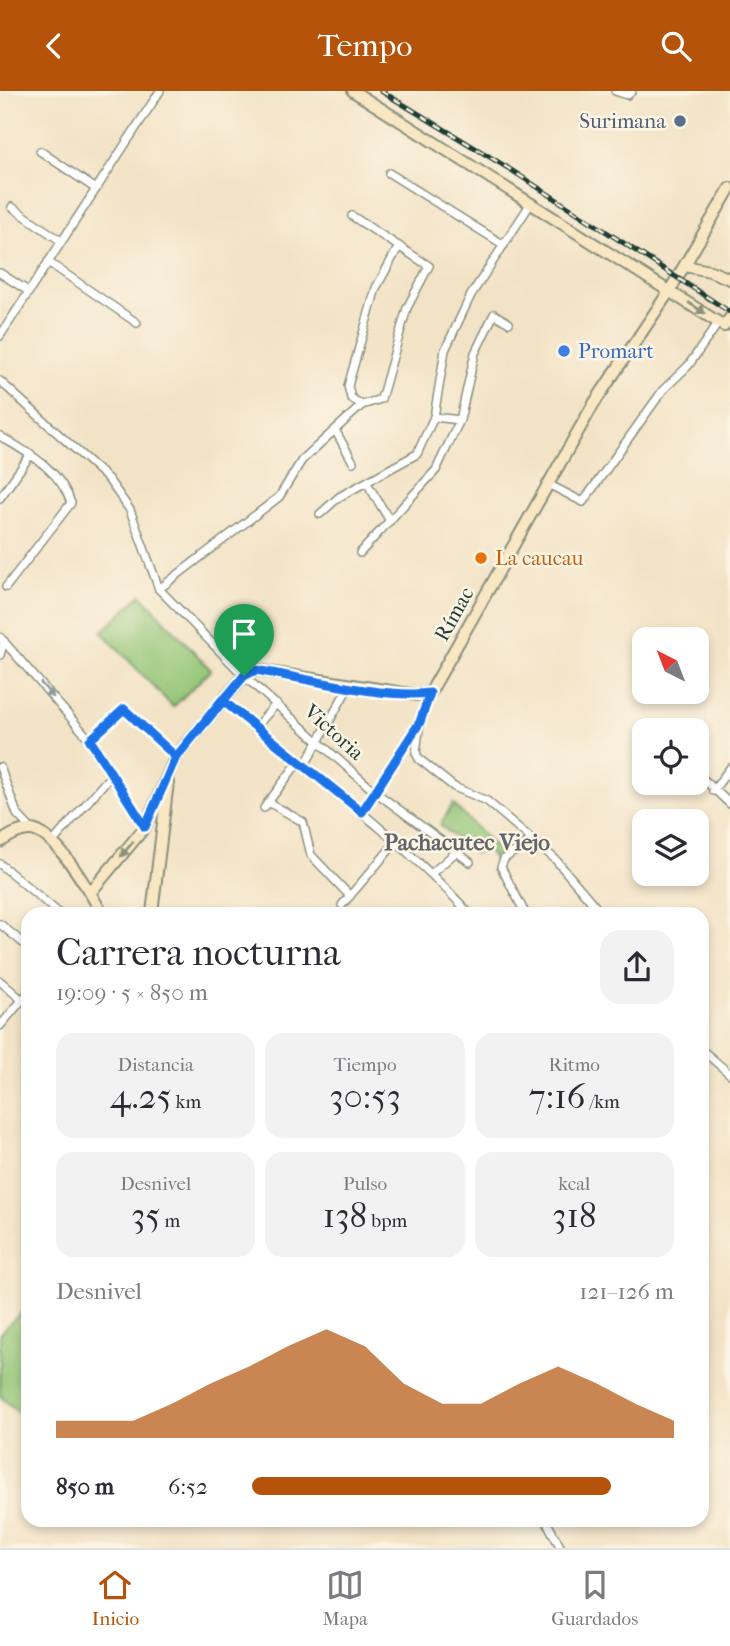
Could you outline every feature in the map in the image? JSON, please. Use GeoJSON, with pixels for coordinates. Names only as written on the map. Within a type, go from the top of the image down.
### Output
{"type":"FeatureCollection","features":[{"type":"Feature","properties":{"kind":"street"},"geometry":{"type":"LineString","coordinates":[[0,336],[160,91]]}},
{"type":"Feature","properties":{"kind":"street"},"geometry":{"type":"LineString","coordinates":[[353,91],[726,324],[663,390],[583,502],[548,484]]}},
{"type":"Feature","properties":{"kind":"street"},"geometry":{"type":"LineString","coordinates":[[615,91],[626,95],[632,91]]}},
{"type":"Feature","properties":{"kind":"street"},"geometry":{"type":"LineString","coordinates":[[40,151],[96,188]]}},
{"type":"Feature","properties":{"kind":"street"},"geometry":{"type":"LineString","coordinates":[[388,173],[504,245]]}},
{"type":"Feature","properties":{"kind":"street","name":"Rímac"},"geometry":{"type":"LineString","coordinates":[[430,693],[593,405],[670,290],[730,188]]}},
{"type":"Feature","properties":{"kind":"street"},"geometry":{"type":"LineString","coordinates":[[320,514],[339,497],[417,454],[434,417],[445,350],[471,295],[531,203]]}},
{"type":"Feature","properties":{"kind":"street"},"geometry":{"type":"LineString","coordinates":[[12,207],[61,241]]}},
{"type":"Feature","properties":{"kind":"street"},"geometry":{"type":"LineString","coordinates":[[0,381],[108,479],[121,496],[130,510],[159,589],[279,498],[295,468],[362,405],[376,403],[381,398],[407,308],[429,266],[352,216]]}},
{"type":"Feature","properties":{"kind":"street"},"geometry":{"type":"LineString","coordinates":[[362,405],[351,398],[348,386],[376,288],[399,246]]}},
{"type":"Feature","properties":{"kind":"street"},"geometry":{"type":"LineString","coordinates":[[693,252],[710,271]]}},
{"type":"Feature","properties":{"kind":"street"},"geometry":{"type":"LineString","coordinates":[[48,262],[137,323]]}},
{"type":"Feature","properties":{"kind":"street"},"geometry":{"type":"LineString","coordinates":[[685,266],[710,271],[730,279]]}},
{"type":"Feature","properties":{"kind":"street"},"geometry":{"type":"LineString","coordinates":[[0,273],[28,291]]}},
{"type":"Feature","properties":{"kind":"street"},"geometry":{"type":"LineString","coordinates":[[360,553],[436,470],[460,420],[475,353],[494,314],[509,323]]}},
{"type":"Feature","properties":{"kind":"street"},"geometry":{"type":"LineString","coordinates":[[0,316],[8,322]]}},
{"type":"Feature","properties":{"kind":"street"},"geometry":{"type":"LineString","coordinates":[[434,417],[460,420]]}},
{"type":"Feature","properties":{"kind":"street"},"geometry":{"type":"LineString","coordinates":[[335,430],[353,461]]}},
{"type":"Feature","properties":{"kind":"street"},"geometry":{"type":"LineString","coordinates":[[0,436],[51,469],[67,489],[71,503],[6,587]]}},
{"type":"Feature","properties":{"kind":"street"},"geometry":{"type":"LineString","coordinates":[[0,498],[30,454]]}},
{"type":"Feature","properties":{"kind":"street"},"geometry":{"type":"LineString","coordinates":[[368,483],[390,521]]}},
{"type":"Feature","properties":{"kind":"street","name":"Victoria"},"geometry":{"type":"LineString","coordinates":[[159,589],[244,676],[318,742],[374,791],[470,862]]}},
{"type":"Feature","properties":{"kind":"street"},"geometry":{"type":"LineString","coordinates":[[0,655],[2,639]]}},
{"type":"Feature","properties":{"kind":"street"},"geometry":{"type":"LineString","coordinates":[[2,639],[90,740],[145,827]]}},
{"type":"Feature","properties":{"kind":"street"},"geometry":{"type":"LineString","coordinates":[[90,893],[145,827],[176,757],[244,676],[256,670],[416,695],[430,693],[420,722],[416,753],[419,759],[454,787],[487,801],[555,859],[596,907]]}},
{"type":"Feature","properties":{"kind":"street"},"geometry":{"type":"LineString","coordinates":[[349,686],[318,742],[266,805],[303,822],[311,855],[350,896]]}},
{"type":"Feature","properties":{"kind":"street"},"geometry":{"type":"LineString","coordinates":[[222,700],[397,841],[463,907]]}},
{"type":"Feature","properties":{"kind":"street"},"geometry":{"type":"LineString","coordinates":[[255,727],[276,704]]}},
{"type":"Feature","properties":{"kind":"street"},"geometry":{"type":"LineString","coordinates":[[90,740],[124,709],[176,757]]}},
{"type":"Feature","properties":{"kind":"street"},"geometry":{"type":"LineString","coordinates":[[362,812],[420,722]]}},
{"type":"Feature","properties":{"kind":"street"},"geometry":{"type":"LineString","coordinates":[[0,767],[17,814],[32,830],[52,843],[99,907]]}},
{"type":"Feature","properties":{"kind":"street"},"geometry":{"type":"LineString","coordinates":[[153,907],[170,768]]}},
{"type":"Feature","properties":{"kind":"street"},"geometry":{"type":"LineString","coordinates":[[713,791],[730,768]]}},
{"type":"Feature","properties":{"kind":"street"},"geometry":{"type":"LineString","coordinates":[[52,843],[111,774]]}},
{"type":"Feature","properties":{"kind":"street"},"geometry":{"type":"LineString","coordinates":[[709,787],[730,804]]}},
{"type":"Feature","properties":{"kind":"street"},"geometry":{"type":"LineString","coordinates":[[1,842],[17,832],[32,830]]}},
{"type":"Feature","properties":{"kind":"street"},"geometry":{"type":"LineString","coordinates":[[522,907],[501,867],[504,859],[531,840]]}},
{"type":"Feature","properties":{"kind":"street"},"geometry":{"type":"LineString","coordinates":[[342,905],[397,841]]}},
{"type":"Feature","properties":{"kind":"street"},"geometry":{"type":"LineString","coordinates":[[432,873],[456,852]]}},
{"type":"Feature","properties":{"kind":"street"},"geometry":{"type":"LineString","coordinates":[[0,864],[52,907]]}},
{"type":"Feature","properties":{"kind":"street"},"geometry":{"type":"LineString","coordinates":[[0,924],[21,941]]}},
{"type":"Feature","properties":{"kind":"street"},"geometry":{"type":"LineString","coordinates":[[0,981],[21,994]]}},
{"type":"Feature","properties":{"kind":"street"},"geometry":{"type":"LineString","coordinates":[[0,1026],[21,1002]]}},
{"type":"Feature","properties":{"kind":"street"},"geometry":{"type":"LineString","coordinates":[[709,1057],[730,1074]]}},
{"type":"Feature","properties":{"kind":"street"},"geometry":{"type":"LineString","coordinates":[[549,1527],[561,1548]]}},
{"type":"Feature","properties":{"kind":"green space"},"geometry":{"type":"Polygon","coordinates":[[[141,595],[211,670],[173,707],[102,632],[141,595]]]}},
{"type":"Feature","properties":{"kind":"green space"},"geometry":{"type":"Polygon","coordinates":[[[453,804],[499,851],[494,859],[486,848],[475,854],[440,825],[453,804]]]}},
{"type":"Feature","properties":{"kind":"green space"},"geometry":{"type":"Polygon","coordinates":[[[21,1313],[21,1411],[18,1412],[0,1396],[0,1333],[21,1313]]]}},
{"type":"Feature","properties":{"kind":"railway"},"geometry":{"type":"LineString","coordinates":[[381,91],[508,168],[730,312]]}},
{"type":"Feature","properties":{"kind":"place","name":"Surimana"},"geometry":{"type":"Point","coordinates":[680,121]}},
{"type":"Feature","properties":{"kind":"place","name":"Promart"},"geometry":{"type":"Point","coordinates":[564,351]}},
{"type":"Feature","properties":{"kind":"place","name":"La caucau"},"geometry":{"type":"Point","coordinates":[481,558]}},
{"type":"Feature","properties":{"kind":"district","name":"Pachacutec Viejo"},"geometry":{"type":"Point","coordinates":[467,842]}},
{"type":"Feature","properties":{"kind":"route"},"geometry":{"type":"LineString","coordinates":[[244,676],[222,700],[176,757],[124,709],[90,740],[145,827],[176,757],[222,700],[362,812],[420,722],[430,693],[416,695],[256,670],[244,676]]}}]}
